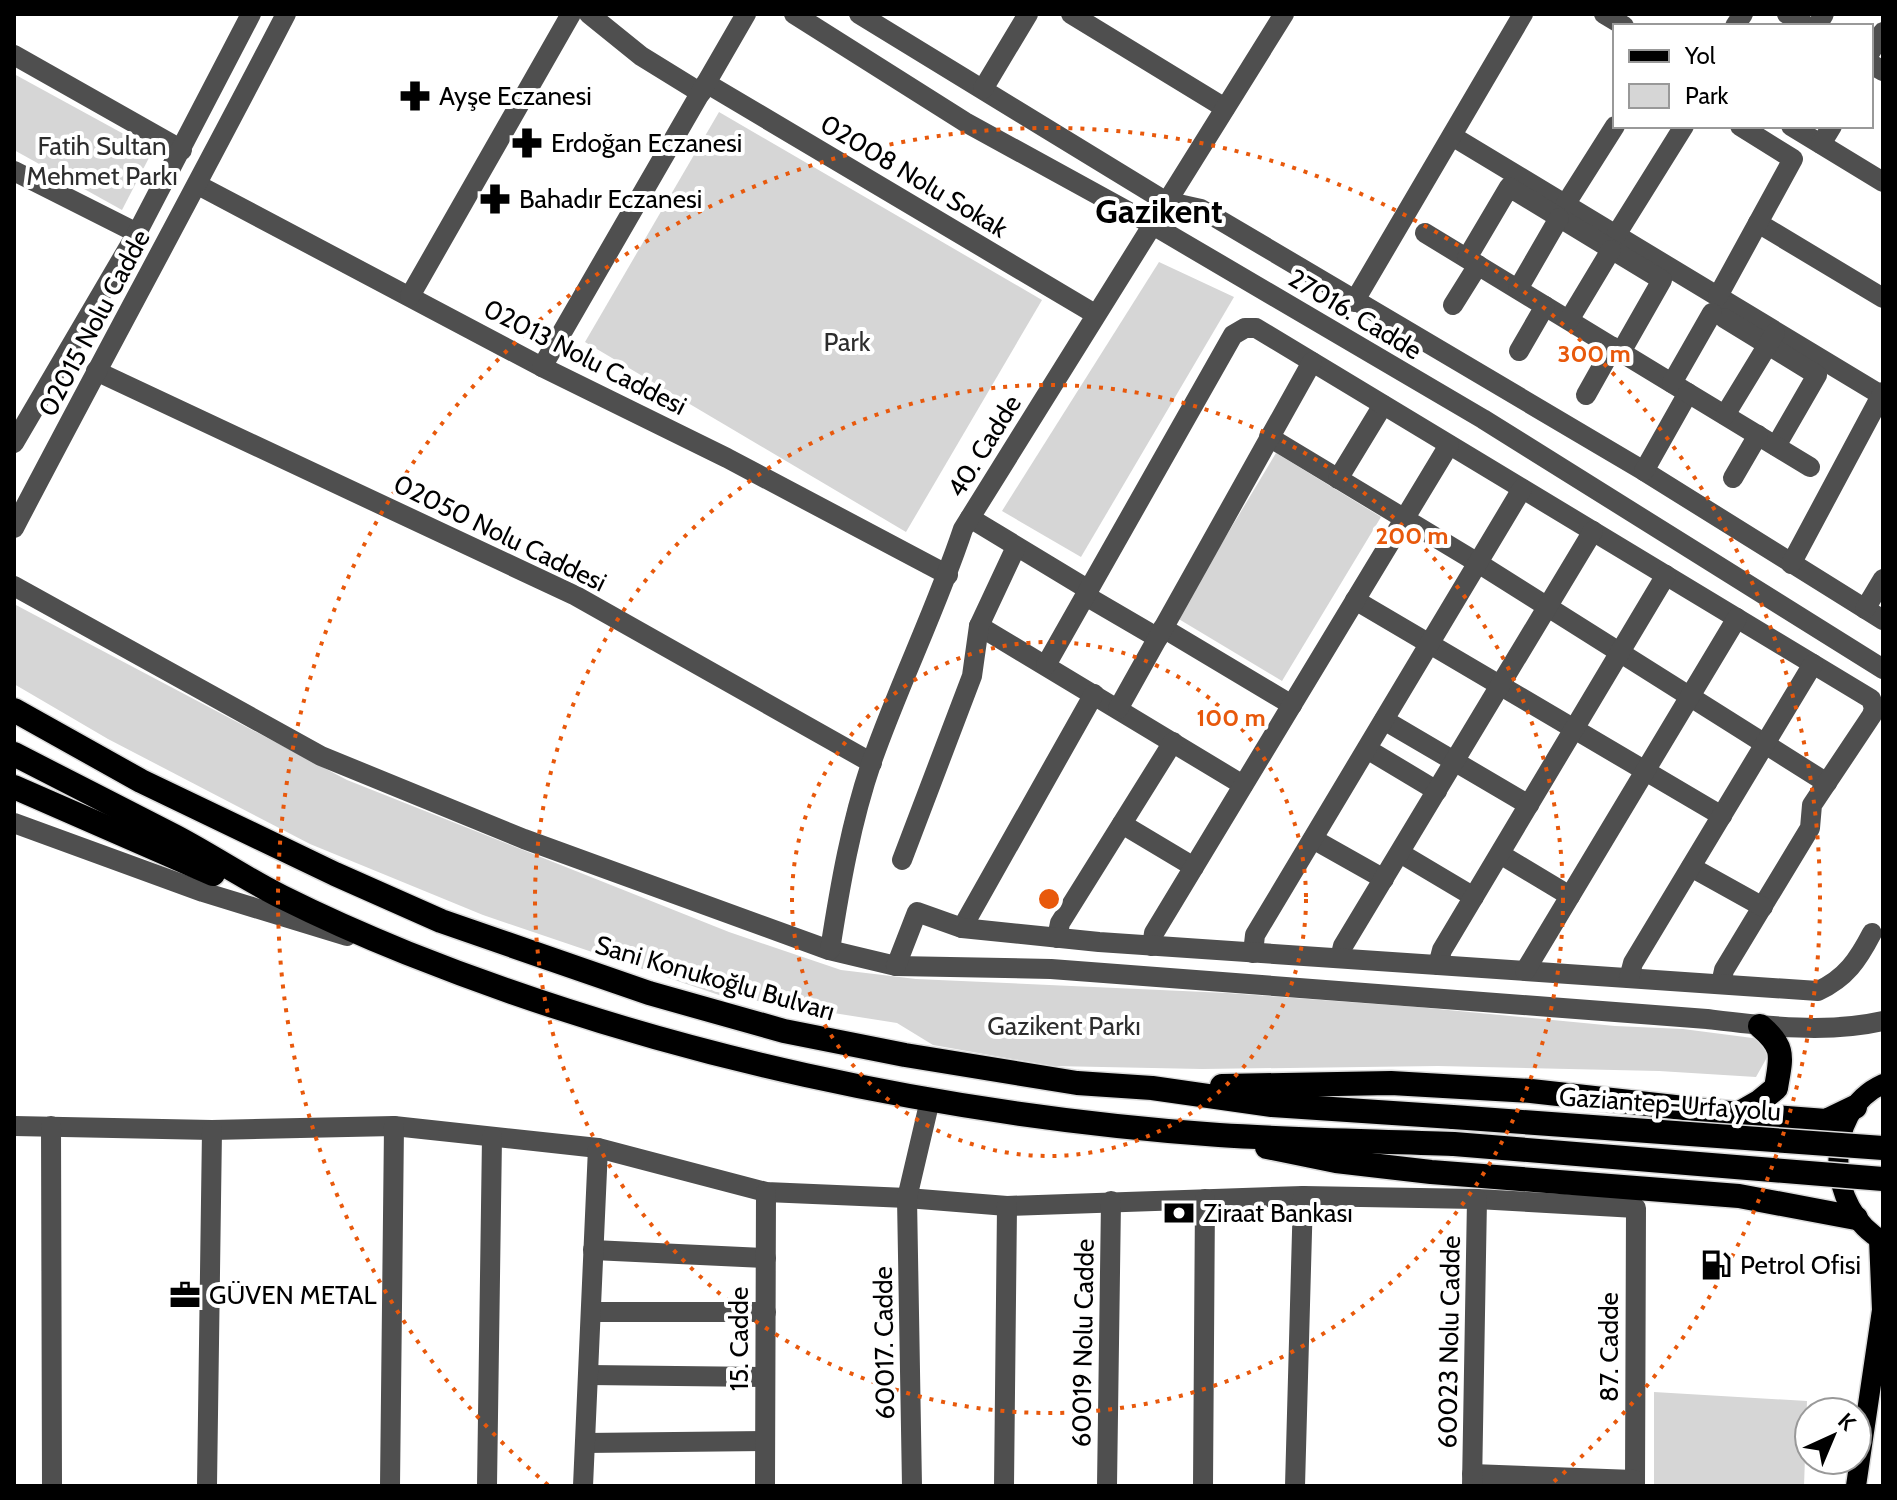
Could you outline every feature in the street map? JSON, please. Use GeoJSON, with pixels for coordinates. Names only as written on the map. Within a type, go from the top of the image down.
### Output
{"type":"FeatureCollection","features":[{"type":"Feature","properties":{"kind":"highway","name":"Sani Konukoğlu Bulvarı"},"geometry":{"type":"LineString","coordinates":[[14,710],[141,781],[335,874],[441,921],[649,993],[784,1031],[905,1055],[1077,1083],[1152,1088],[1272,1105],[1453,1117]]}},
{"type":"Feature","properties":{"kind":"highway"},"geometry":{"type":"LineString","coordinates":[[14,754],[179,839],[281,897],[404,952],[523,997],[631,1030],[778,1069],[930,1100],[1219,1135],[1454,1144],[1883,1179]]}},
{"type":"Feature","properties":{"kind":"highway"},"geometry":{"type":"LineString","coordinates":[[14,787],[221,877],[281,897]]}},
{"type":"Feature","properties":{"kind":"highway"},"geometry":{"type":"LineString","coordinates":[[1738,1114],[1776,1088],[1782,1054],[1774,1037],[1760,1026]]}},
{"type":"Feature","properties":{"kind":"highway"},"geometry":{"type":"LineString","coordinates":[[1152,1088],[1391,1083],[1531,1091],[1826,1121],[1855,1107]]}},
{"type":"Feature","properties":{"kind":"highway","name":"Gaziantep-Urfa yolu"},"geometry":{"type":"LineString","coordinates":[[1453,1117],[1883,1148]]}},
{"type":"Feature","properties":{"kind":"highway"},"geometry":{"type":"LineString","coordinates":[[1219,1135],[1336,1161],[1431,1172],[1739,1196],[1856,1218]]}},
{"type":"Feature","properties":{"kind":"main road"},"geometry":{"type":"LineString","coordinates":[[1856,1486],[1882,1310],[1881,1240],[1856,1218],[1842,1192],[1837,1163],[1841,1133],[1855,1107],[1881,1083]]}},
{"type":"Feature","properties":{"kind":"street","name":"02015 Nolu Cadde"},"geometry":{"type":"LineString","coordinates":[[14,443],[137,233],[251,14]]}},
{"type":"Feature","properties":{"kind":"street","name":"02015 Nolu Cadde"},"geometry":{"type":"LineString","coordinates":[[14,528],[286,14]]}},
{"type":"Feature","properties":{"kind":"street"},"geometry":{"type":"LineString","coordinates":[[410,296],[571,14]]}},
{"type":"Feature","properties":{"kind":"street","name":"02008 Nolu Sokak"},"geometry":{"type":"LineString","coordinates":[[589,14],[641,56],[704,88],[1095,314]]}},
{"type":"Feature","properties":{"kind":"street"},"geometry":{"type":"LineString","coordinates":[[542,367],[746,14]]}},
{"type":"Feature","properties":{"kind":"street","name":"27016. Cadde"},"geometry":{"type":"LineString","coordinates":[[794,14],[965,122],[1151,224],[1483,419],[1883,669]]}},
{"type":"Feature","properties":{"kind":"street","name":"27016. Cadde"},"geometry":{"type":"LineString","coordinates":[[859,14],[1165,201],[1201,209],[1644,471],[1883,620]]}},
{"type":"Feature","properties":{"kind":"street"},"geometry":{"type":"LineString","coordinates":[[983,89],[1028,14]]}},
{"type":"Feature","properties":{"kind":"street"},"geometry":{"type":"LineString","coordinates":[[1071,14],[1225,108]]}},
{"type":"Feature","properties":{"kind":"street","name":"40. Cadde"},"geometry":{"type":"LineString","coordinates":[[830,950],[845,857],[872,763],[948,575],[963,529],[1284,14]]}},
{"type":"Feature","properties":{"kind":"street"},"geometry":{"type":"LineString","coordinates":[[1354,302],[1523,14]]}},
{"type":"Feature","properties":{"kind":"street"},"geometry":{"type":"LineString","coordinates":[[14,55],[182,150]]}},
{"type":"Feature","properties":{"kind":"street"},"geometry":{"type":"LineString","coordinates":[[1518,289],[1614,128]]}},
{"type":"Feature","properties":{"kind":"street"},"geometry":{"type":"LineString","coordinates":[[1569,320],[1683,128]]}},
{"type":"Feature","properties":{"kind":"street"},"geometry":{"type":"LineString","coordinates":[[1644,471],[1758,223],[1793,159],[1743,128]]}},
{"type":"Feature","properties":{"kind":"street"},"geometry":{"type":"LineString","coordinates":[[1794,128],[1883,182]]}},
{"type":"Feature","properties":{"kind":"street"},"geometry":{"type":"LineString","coordinates":[[1821,144],[1831,128]]}},
{"type":"Feature","properties":{"kind":"street"},"geometry":{"type":"LineString","coordinates":[[1452,136],[1562,211],[1718,309],[1882,393],[1791,564]]}},
{"type":"Feature","properties":{"kind":"street"},"geometry":{"type":"LineString","coordinates":[[14,171],[137,233]]}},
{"type":"Feature","properties":{"kind":"street","name":"02013 Nolu Caddesi"},"geometry":{"type":"LineString","coordinates":[[198,185],[542,367],[727,458],[948,575]]}},
{"type":"Feature","properties":{"kind":"street"},"geometry":{"type":"LineString","coordinates":[[1453,305],[1509,187],[1562,211]]}},
{"type":"Feature","properties":{"kind":"street"},"geometry":{"type":"LineString","coordinates":[[1758,223],[1883,298]]}},
{"type":"Feature","properties":{"kind":"street"},"geometry":{"type":"LineString","coordinates":[[1425,233],[1810,467]]}},
{"type":"Feature","properties":{"kind":"street"},"geometry":{"type":"LineString","coordinates":[[1586,395],[1662,280],[1614,242]]}},
{"type":"Feature","properties":{"kind":"street"},"geometry":{"type":"LineString","coordinates":[[1519,351],[1545,306]]}},
{"type":"Feature","properties":{"kind":"street"},"geometry":{"type":"LineString","coordinates":[[1046,665],[1233,335],[1245,328],[1256,328],[1871,699],[1874,708],[1812,805],[1810,828],[1724,970],[1721,984]]}},
{"type":"Feature","properties":{"kind":"street"},"geometry":{"type":"LineString","coordinates":[[1725,415],[1772,338]]}},
{"type":"Feature","properties":{"kind":"street"},"geometry":{"type":"LineString","coordinates":[[1772,338],[1817,375],[1776,446]]}},
{"type":"Feature","properties":{"kind":"street"},"geometry":{"type":"LineString","coordinates":[[1118,709],[1312,362]]}},
{"type":"Feature","properties":{"kind":"street","name":"02050 Nolu Caddesi"},"geometry":{"type":"LineString","coordinates":[[96,371],[576,596],[872,763]]}},
{"type":"Feature","properties":{"kind":"street"},"geometry":{"type":"LineString","coordinates":[[1338,479],[1383,405]]}},
{"type":"Feature","properties":{"kind":"street"},"geometry":{"type":"LineString","coordinates":[[1733,478],[1758,435]]}},
{"type":"Feature","properties":{"kind":"street"},"geometry":{"type":"LineString","coordinates":[[1269,437],[1478,563],[1827,783]]}},
{"type":"Feature","properties":{"kind":"street"},"geometry":{"type":"LineString","coordinates":[[1152,946],[1154,933],[1449,445]]}},
{"type":"Feature","properties":{"kind":"street"},"geometry":{"type":"LineString","coordinates":[[1253,953],[1255,935],[1522,489]]}},
{"type":"Feature","properties":{"kind":"street"},"geometry":{"type":"LineString","coordinates":[[970,518],[1087,593],[1292,705]]}},
{"type":"Feature","properties":{"kind":"street"},"geometry":{"type":"LineString","coordinates":[[1340,958],[1343,946],[1593,531]]}},
{"type":"Feature","properties":{"kind":"street"},"geometry":{"type":"LineString","coordinates":[[902,860],[972,676],[979,626],[1016,547]]}},
{"type":"Feature","properties":{"kind":"street"},"geometry":{"type":"LineString","coordinates":[[1438,965],[1442,950],[1666,575]]}},
{"type":"Feature","properties":{"kind":"street"},"geometry":{"type":"LineString","coordinates":[[1865,609],[1883,579]]}},
{"type":"Feature","properties":{"kind":"street"},"geometry":{"type":"LineString","coordinates":[[14,586],[321,756],[524,839],[830,950],[896,966],[1051,969],[1707,1019],[1760,1026],[1830,1028],[1883,1021]]}},
{"type":"Feature","properties":{"kind":"street"},"geometry":{"type":"LineString","coordinates":[[1355,600],[1722,816]]}},
{"type":"Feature","properties":{"kind":"street"},"geometry":{"type":"LineString","coordinates":[[1525,971],[1737,618]]}},
{"type":"Feature","properties":{"kind":"street"},"geometry":{"type":"LineString","coordinates":[[979,626],[1243,785]]}},
{"type":"Feature","properties":{"kind":"street"},"geometry":{"type":"LineString","coordinates":[[1629,978],[1633,963],[1813,664]]}},
{"type":"Feature","properties":{"kind":"street"},"geometry":{"type":"LineString","coordinates":[[962,928],[1094,694]]}},
{"type":"Feature","properties":{"kind":"street"},"geometry":{"type":"LineString","coordinates":[[1384,720],[1529,805]]}},
{"type":"Feature","properties":{"kind":"street"},"geometry":{"type":"LineString","coordinates":[[1057,938],[1060,923],[1173,742]]}},
{"type":"Feature","properties":{"kind":"street"},"geometry":{"type":"LineString","coordinates":[[1367,749],[1437,791]]}},
{"type":"Feature","properties":{"kind":"street"},"geometry":{"type":"LineString","coordinates":[[14,823],[203,892],[404,952]]}},
{"type":"Feature","properties":{"kind":"street"},"geometry":{"type":"LineString","coordinates":[[1122,824],[1194,867]]}},
{"type":"Feature","properties":{"kind":"street"},"geometry":{"type":"LineString","coordinates":[[1313,839],[1384,879]]}},
{"type":"Feature","properties":{"kind":"street"},"geometry":{"type":"LineString","coordinates":[[1400,853],[1474,897]]}},
{"type":"Feature","properties":{"kind":"street"},"geometry":{"type":"LineString","coordinates":[[1500,854],[1570,896]]}},
{"type":"Feature","properties":{"kind":"street"},"geometry":{"type":"LineString","coordinates":[[1691,867],[1763,907]]}},
{"type":"Feature","properties":{"kind":"street"},"geometry":{"type":"LineString","coordinates":[[896,966],[917,912],[962,928],[1057,938],[1818,991],[1849,971],[1872,933]]}},
{"type":"Feature","properties":{"kind":"street","name":"60017. Cadde"},"geometry":{"type":"LineString","coordinates":[[912,1486],[907,1198],[930,1100]]}},
{"type":"Feature","properties":{"kind":"street"},"geometry":{"type":"LineString","coordinates":[[14,1126],[212,1130],[394,1126],[598,1148],[766,1192],[1007,1206],[1303,1196],[1477,1199]]}},
{"type":"Feature","properties":{"kind":"street"},"geometry":{"type":"LineString","coordinates":[[51,1126],[52,1486]]}},
{"type":"Feature","properties":{"kind":"street"},"geometry":{"type":"LineString","coordinates":[[390,1486],[394,1126]]}},
{"type":"Feature","properties":{"kind":"street"},"geometry":{"type":"LineString","coordinates":[[207,1486],[212,1130]]}},
{"type":"Feature","properties":{"kind":"street"},"geometry":{"type":"LineString","coordinates":[[487,1486],[492,1137]]}},
{"type":"Feature","properties":{"kind":"street"},"geometry":{"type":"LineString","coordinates":[[583,1486],[598,1148]]}},
{"type":"Feature","properties":{"kind":"street","name":"15. Cadde"},"geometry":{"type":"LineString","coordinates":[[765,1486],[766,1192]]}},
{"type":"Feature","properties":{"kind":"street"},"geometry":{"type":"LineString","coordinates":[[1295,1486],[1303,1196]]}},
{"type":"Feature","properties":{"kind":"street"},"geometry":{"type":"LineString","coordinates":[[1203,1486],[1205,1199]]}},
{"type":"Feature","properties":{"kind":"street","name":"87. Cadde"},"geometry":{"type":"LineString","coordinates":[[1477,1199],[1636,1208],[1634,1483]]}},
{"type":"Feature","properties":{"kind":"street","name":"60023 Nolu Cadde"},"geometry":{"type":"LineString","coordinates":[[1472,1480],[1477,1199]]}},
{"type":"Feature","properties":{"kind":"street","name":"60019 Nolu Cadde"},"geometry":{"type":"LineString","coordinates":[[1107,1486],[1111,1201]]}},
{"type":"Feature","properties":{"kind":"street"},"geometry":{"type":"LineString","coordinates":[[1004,1486],[1007,1206]]}},
{"type":"Feature","properties":{"kind":"street"},"geometry":{"type":"LineString","coordinates":[[593,1250],[766,1258]]}},
{"type":"Feature","properties":{"kind":"street"},"geometry":{"type":"LineString","coordinates":[[592,1312],[766,1312]]}},
{"type":"Feature","properties":{"kind":"street"},"geometry":{"type":"LineString","coordinates":[[589,1375],[765,1377]]}},
{"type":"Feature","properties":{"kind":"street"},"geometry":{"type":"LineString","coordinates":[[585,1443],[765,1441]]}},
{"type":"Feature","properties":{"kind":"street"},"geometry":{"type":"LineString","coordinates":[[1472,1480],[1634,1483]]}},
{"type":"Feature","properties":{"kind":"green space","name":"Fatih Sultan Mehmet Parkı"},"geometry":{"type":"Polygon","coordinates":[[[14,74],[153,150],[122,210],[14,150],[14,74]]]}},
{"type":"Feature","properties":{"kind":"green space","name":"Park"},"geometry":{"type":"Polygon","coordinates":[[[719,112],[1042,300],[906,532],[585,342],[719,112]]]}},
{"type":"Feature","properties":{"kind":"green space"},"geometry":{"type":"Polygon","coordinates":[[[1159,262],[1234,297],[1081,557],[1002,511],[1159,262]]]}},
{"type":"Feature","properties":{"kind":"green space"},"geometry":{"type":"Polygon","coordinates":[[[1276,453],[1381,517],[1282,681],[1177,618],[1276,453]]]}},
{"type":"Feature","properties":{"kind":"green space","name":"Gazikent Parkı"},"geometry":{"type":"Polygon","coordinates":[[[14,604],[347,780],[729,932],[841,970],[916,979],[1227,993],[1683,1029],[1768,1040],[1770,1052],[1756,1077],[1659,1071],[1438,1066],[1202,1069],[1053,1066],[933,1045],[897,1023],[719,995],[483,915],[310,844],[108,739],[14,684],[14,604]]]}},
{"type":"Feature","properties":{"kind":"green space"},"geometry":{"type":"Polygon","coordinates":[[[1654,1392],[1793,1400],[1793,1476],[1804,1476],[1804,1486],[1654,1486],[1654,1392]]]}},
{"type":"Feature","properties":{"kind":"place","name":"Ayşe Eczanesi"},"geometry":{"type":"Point","coordinates":[415,96]}},
{"type":"Feature","properties":{"kind":"place","name":"Erdoğan Eczanesi"},"geometry":{"type":"Point","coordinates":[527,143]}},
{"type":"Feature","properties":{"kind":"place","name":"Bahadır Eczanesi"},"geometry":{"type":"Point","coordinates":[495,199]}},
{"type":"Feature","properties":{"kind":"place","name":"Ziraat Bankası"},"geometry":{"type":"Point","coordinates":[1179,1213]}},
{"type":"Feature","properties":{"kind":"place","name":"Petrol Ofisi"},"geometry":{"type":"Point","coordinates":[1716,1265]}},
{"type":"Feature","properties":{"kind":"place","name":"GÜVEN METAL"},"geometry":{"type":"Point","coordinates":[185,1295]}},
{"type":"Feature","properties":{"kind":"district","name":"Gazikent"},"geometry":{"type":"Point","coordinates":[1159,211]}}]}
